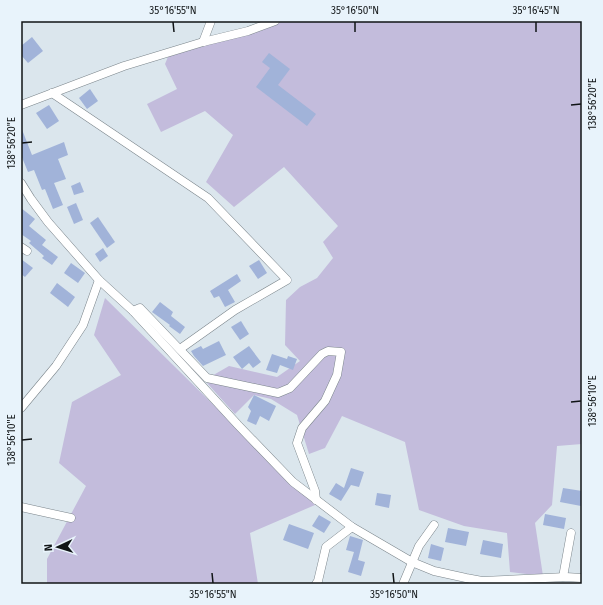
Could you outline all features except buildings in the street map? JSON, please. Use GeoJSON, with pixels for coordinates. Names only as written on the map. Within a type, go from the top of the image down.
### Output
{"type":"FeatureCollection","features":[{"type":"Feature","properties":{"kind":"street"},"geometry":{"type":"LineString","coordinates":[[203,42],[211,21]]}},
{"type":"Feature","properties":{"kind":"street"},"geometry":{"type":"LineString","coordinates":[[21,106],[124,66],[203,42],[248,31],[275,21]]}},
{"type":"Feature","properties":{"kind":"street"},"geometry":{"type":"LineString","coordinates":[[52,93],[208,198],[287,280],[235,310],[180,349]]}},
{"type":"Feature","properties":{"kind":"street"},"geometry":{"type":"LineString","coordinates":[[21,183],[48,222],[100,280],[133,312],[293,482],[352,526],[412,562],[434,570],[482,581],[563,577],[582,578]]}},
{"type":"Feature","properties":{"kind":"street"},"geometry":{"type":"LineString","coordinates":[[22,404],[56,366],[82,324],[100,280]]}},
{"type":"Feature","properties":{"kind":"street"},"geometry":{"type":"LineString","coordinates":[[133,312],[140,308],[207,378],[278,393],[290,388],[322,354],[328,351],[341,352],[337,375],[325,401],[302,428],[297,443],[315,491],[316,500]]}},
{"type":"Feature","properties":{"kind":"street"},"geometry":{"type":"LineString","coordinates":[[21,507],[71,518]]}},
{"type":"Feature","properties":{"kind":"street"},"geometry":{"type":"LineString","coordinates":[[403,584],[419,546],[434,525]]}},
{"type":"Feature","properties":{"kind":"street"},"geometry":{"type":"LineString","coordinates":[[316,584],[326,547],[352,526]]}},
{"type":"Feature","properties":{"kind":"street"},"geometry":{"type":"LineString","coordinates":[[563,577],[571,533]]}},
{"type":"Feature","properties":{"kind":"shaded area"},"geometry":{"type":"Polygon","coordinates":[[[259,21],[582,21],[582,444],[557,446],[552,505],[535,523],[543,576],[510,572],[507,533],[464,526],[419,510],[405,442],[342,416],[325,448],[309,454],[297,415],[271,399],[254,395],[235,414],[207,383],[210,377],[229,366],[277,377],[300,361],[285,345],[286,300],[300,287],[317,278],[333,258],[323,242],[338,226],[284,167],[234,207],[206,182],[233,135],[205,111],[161,132],[147,104],[177,89],[165,64],[170,52],[258,26],[259,21]]]}},
{"type":"Feature","properties":{"kind":"shaded area"},"geometry":{"type":"Polygon","coordinates":[[[105,298],[315,505],[250,533],[258,584],[47,584],[47,559],[86,486],[59,463],[72,402],[121,375],[94,335],[105,298]]]}}]}
